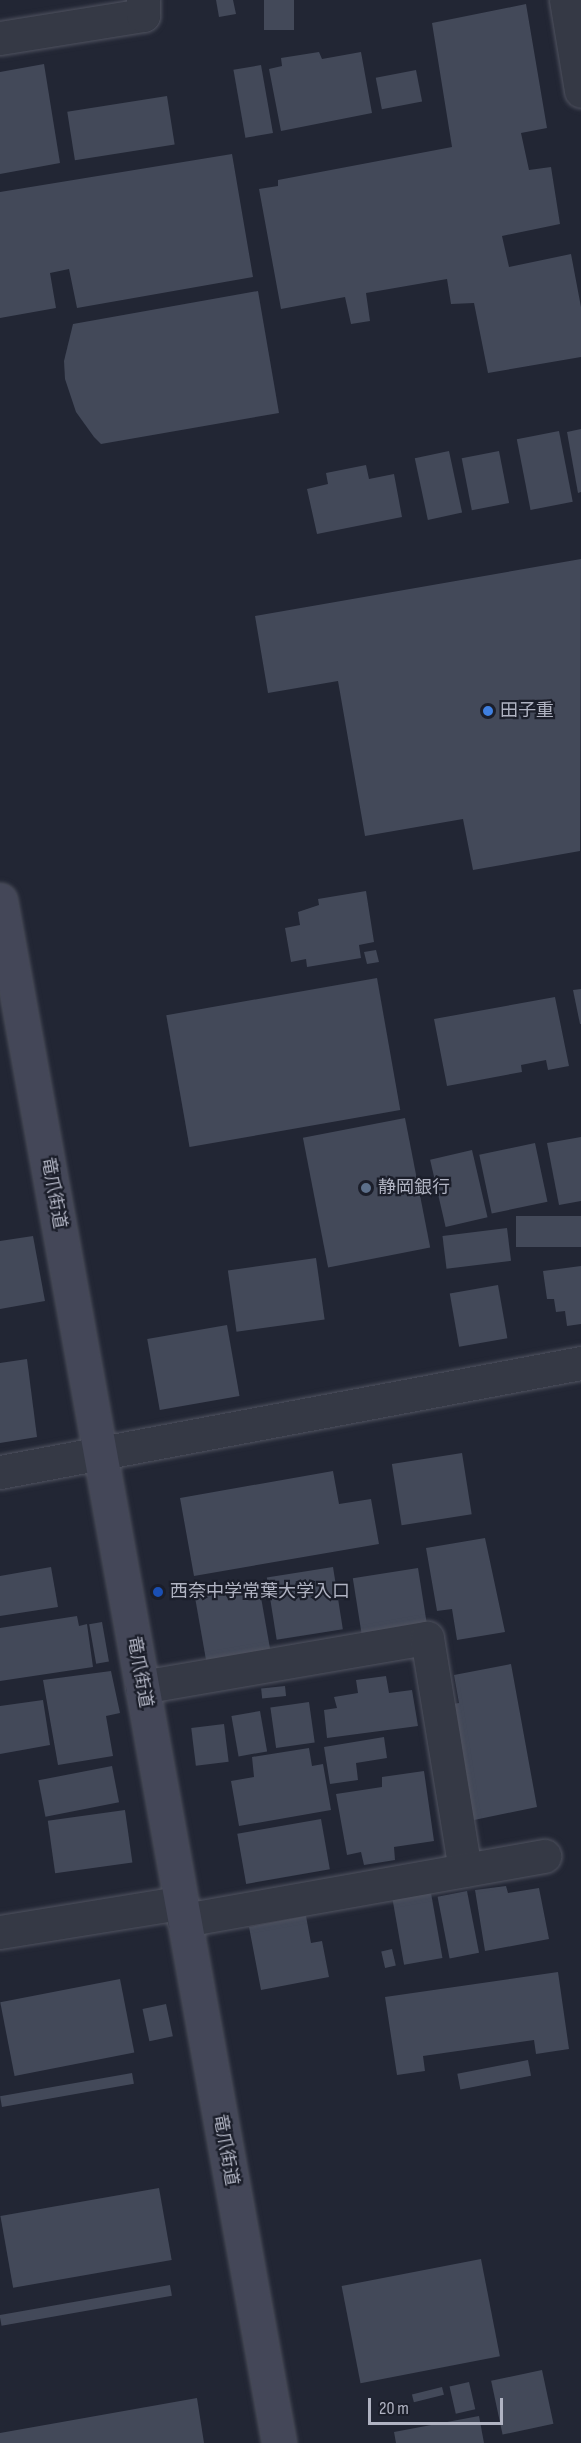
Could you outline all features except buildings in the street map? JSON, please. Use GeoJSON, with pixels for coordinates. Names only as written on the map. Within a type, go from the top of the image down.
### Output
{"type":"FeatureCollection","features":[{"type":"Feature","properties":{"kind":"main road","name":"竜爪街道"},"geometry":{"type":"LineString","coordinates":[[0,900],[279,2443]]}},
{"type":"Feature","properties":{"kind":"street"},"geometry":{"type":"LineString","coordinates":[[0,38],[143,15],[143,0]]}},
{"type":"Feature","properties":{"kind":"street"},"geometry":{"type":"LineString","coordinates":[[566,0],[581,91]]}},
{"type":"Feature","properties":{"kind":"street"},"geometry":{"type":"LineString","coordinates":[[0,1472],[581,1363]]}},
{"type":"Feature","properties":{"kind":"street"},"geometry":{"type":"LineString","coordinates":[[142,1687],[427,1638],[465,1870]]}},
{"type":"Feature","properties":{"kind":"street"},"geometry":{"type":"LineString","coordinates":[[0,1932],[182,1912],[544,1856]]}},
{"type":"Feature","properties":{"kind":"place","name":"田子重"},"geometry":{"type":"Point","coordinates":[488,711]}},
{"type":"Feature","properties":{"kind":"place","name":"静岡銀行"},"geometry":{"type":"Point","coordinates":[366,1188]}},
{"type":"Feature","properties":{"kind":"place","name":"西奈中学常葉大学入口"},"geometry":{"type":"Point","coordinates":[158,1592]}}]}
